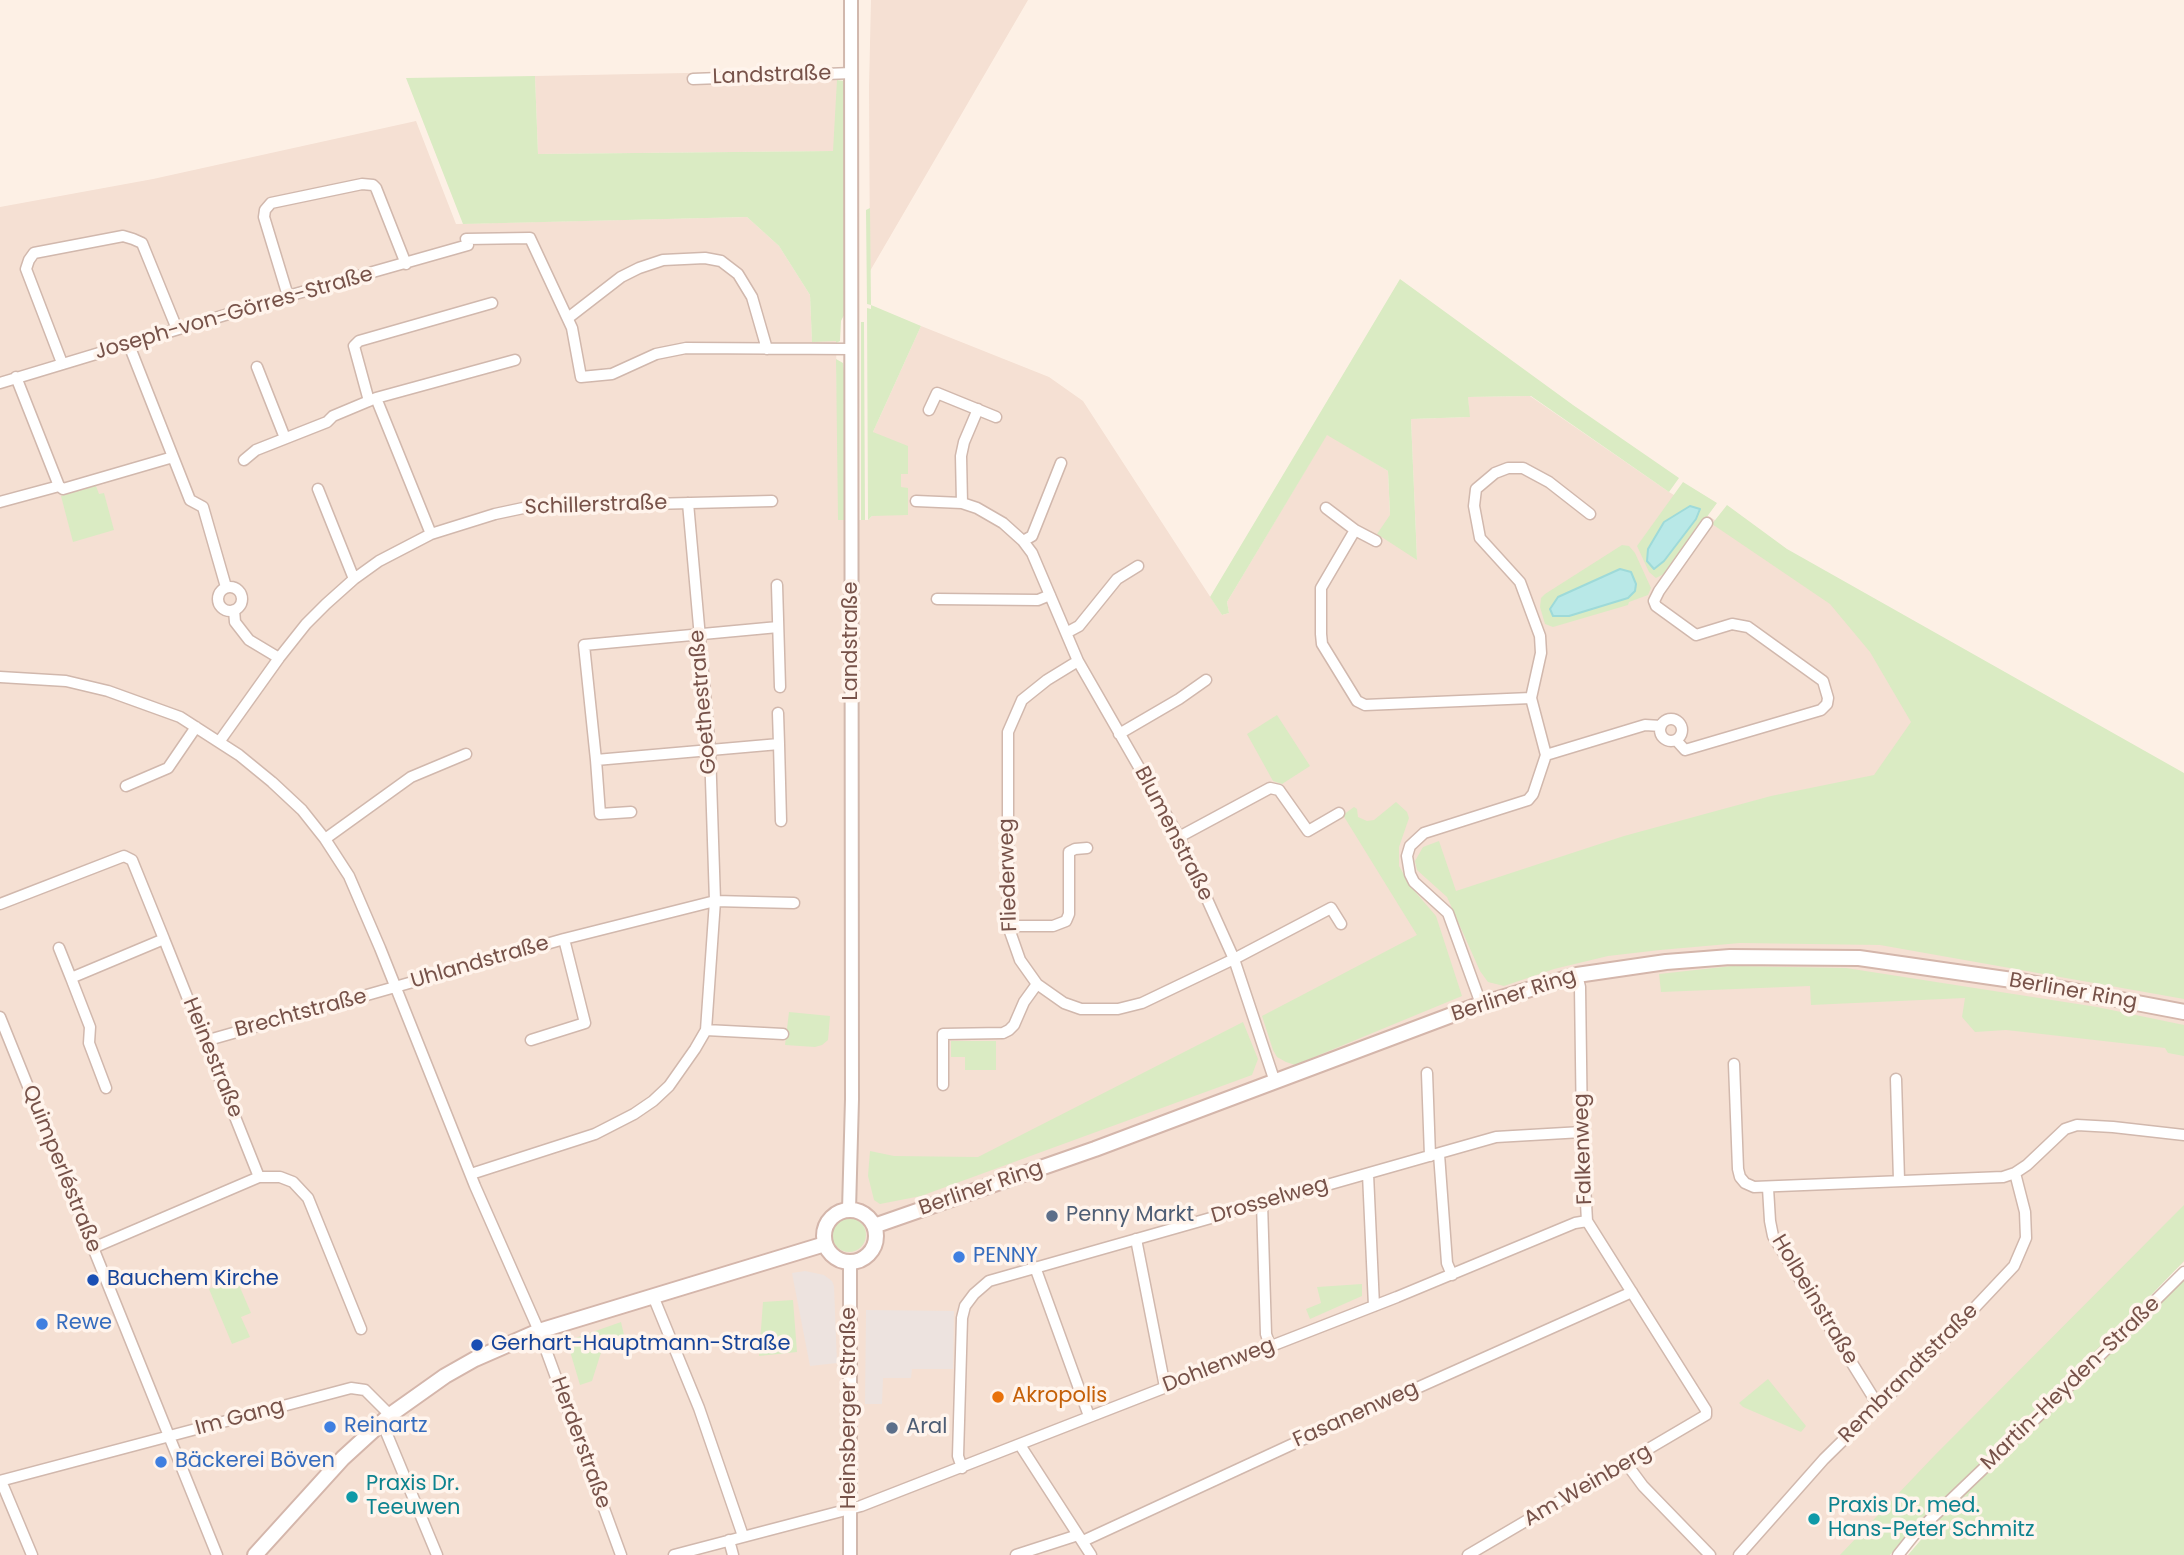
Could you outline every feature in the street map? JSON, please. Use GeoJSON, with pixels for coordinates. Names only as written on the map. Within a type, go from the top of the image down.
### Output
{"type":"FeatureCollection","features":[{"type":"Feature","properties":{"kind":"main road","name":"Berliner Ring"},"geometry":{"type":"LineString","coordinates":[[874,1226],[1092,1150],[1481,1004],[1577,975],[1666,962],[1730,957],[1859,958],[2026,982],[2184,1012]]}},
{"type":"Feature","properties":{"kind":"main road"},"geometry":{"type":"LineString","coordinates":[[842,1211],[864,1214],[874,1226],[876,1234],[872,1251],[858,1261],[850,1262],[834,1257],[825,1244],[825,1228],[829,1221],[842,1211]]}},
{"type":"Feature","properties":{"kind":"main road"},"geometry":{"type":"LineString","coordinates":[[255,1555],[343,1458],[385,1420],[445,1376],[511,1342],[539,1331],[825,1244]]}},
{"type":"Feature","properties":{"kind":"street","name":"Landstraße"},"geometry":{"type":"LineString","coordinates":[[849,1210],[852,1098],[851,0]]}},
{"type":"Feature","properties":{"kind":"street","name":"Landstraße"},"geometry":{"type":"LineString","coordinates":[[693,79],[852,73]]}},
{"type":"Feature","properties":{"kind":"street"},"geometry":{"type":"LineString","coordinates":[[288,296],[264,217],[265,210],[271,203],[362,184],[373,185],[406,264]]}},
{"type":"Feature","properties":{"kind":"street"},"geometry":{"type":"LineString","coordinates":[[62,363],[26,270],[34,253],[123,236],[142,243],[177,330]]}},
{"type":"Feature","properties":{"kind":"street","name":"Joseph-von-Görres-Straße"},"geometry":{"type":"LineString","coordinates":[[0,383],[288,296],[406,264],[467,242],[530,238],[568,318]]}},
{"type":"Feature","properties":{"kind":"street"},"geometry":{"type":"LineString","coordinates":[[767,349],[752,296],[738,274],[721,261],[705,258],[663,260],[639,268],[621,277],[568,318],[582,377],[612,374],[656,354],[687,348],[767,349],[851,349]]}},
{"type":"Feature","properties":{"kind":"street"},"geometry":{"type":"LineString","coordinates":[[430,534],[372,399],[354,346],[359,341],[492,303]]}},
{"type":"Feature","properties":{"kind":"street"},"geometry":{"type":"LineString","coordinates":[[129,345],[190,500],[203,507],[226,587]]}},
{"type":"Feature","properties":{"kind":"street"},"geometry":{"type":"LineString","coordinates":[[244,460],[256,450],[327,422],[333,416],[372,399],[515,360]]}},
{"type":"Feature","properties":{"kind":"street"},"geometry":{"type":"LineString","coordinates":[[257,367],[285,438]]}},
{"type":"Feature","properties":{"kind":"street"},"geometry":{"type":"LineString","coordinates":[[16,377],[59,486],[63,489],[173,457]]}},
{"type":"Feature","properties":{"kind":"street"},"geometry":{"type":"LineString","coordinates":[[929,410],[937,393],[996,417]]}},
{"type":"Feature","properties":{"kind":"street"},"geometry":{"type":"LineString","coordinates":[[962,503],[961,456],[978,409]]}},
{"type":"Feature","properties":{"kind":"street"},"geometry":{"type":"LineString","coordinates":[[1023,541],[1032,536],[1061,463]]}},
{"type":"Feature","properties":{"kind":"street"},"geometry":{"type":"LineString","coordinates":[[1481,1004],[1447,913],[1415,882],[1410,874],[1407,856],[1410,846],[1424,832],[1528,800],[1533,794],[1546,755],[1531,698],[1541,653],[1540,636],[1520,582],[1480,538],[1474,506],[1476,489],[1495,473],[1508,468],[1523,468],[1549,482],[1590,514]]}},
{"type":"Feature","properties":{"kind":"street"},"geometry":{"type":"LineString","coordinates":[[0,502],[59,486]]}},
{"type":"Feature","properties":{"kind":"street"},"geometry":{"type":"LineString","coordinates":[[318,489],[354,579]]}},
{"type":"Feature","properties":{"kind":"street","name":"Blumenstraße"},"geometry":{"type":"LineString","coordinates":[[916,500],[962,503],[1003,523],[1032,553],[1078,661],[1179,837],[1234,959],[1275,1082]]}},
{"type":"Feature","properties":{"kind":"street","name":"Schillerstraße"},"geometry":{"type":"LineString","coordinates":[[219,741],[306,624],[354,579],[406,545],[430,534],[528,507],[772,501]]}},
{"type":"Feature","properties":{"kind":"street","name":"Goethestraße"},"geometry":{"type":"LineString","coordinates":[[471,1174],[595,1134],[634,1114],[668,1086],[706,1030],[715,901],[710,750],[688,503]]}},
{"type":"Feature","properties":{"kind":"street"},"geometry":{"type":"LineString","coordinates":[[1326,508],[1355,530],[1376,541]]}},
{"type":"Feature","properties":{"kind":"street"},"geometry":{"type":"LineString","coordinates":[[1676,740],[1682,731],[1678,721],[1667,720],[1661,726],[1661,732],[1665,738],[1676,740],[1685,750],[1821,710],[1828,698],[1823,681],[1748,627],[1732,624],[1696,635],[1656,606],[1654,601],[1659,591],[1707,523]]}},
{"type":"Feature","properties":{"kind":"street"},"geometry":{"type":"LineString","coordinates":[[1355,530],[1321,588],[1321,634],[1322,644],[1357,701],[1365,705],[1531,698]]}},
{"type":"Feature","properties":{"kind":"street"},"geometry":{"type":"LineString","coordinates":[[1066,633],[1079,626],[1117,579],[1138,566]]}},
{"type":"Feature","properties":{"kind":"street"},"geometry":{"type":"LineString","coordinates":[[778,585],[780,687]]}},
{"type":"Feature","properties":{"kind":"street"},"geometry":{"type":"LineString","coordinates":[[226,587],[234,587],[242,597],[241,605],[234,611],[225,610],[217,600],[219,592],[226,587]]}},
{"type":"Feature","properties":{"kind":"street"},"geometry":{"type":"LineString","coordinates":[[937,599],[1038,600],[1050,595]]}},
{"type":"Feature","properties":{"kind":"street"},"geometry":{"type":"LineString","coordinates":[[234,611],[236,622],[249,640],[279,658]]}},
{"type":"Feature","properties":{"kind":"street"},"geometry":{"type":"LineString","coordinates":[[631,812],[600,814],[584,645],[778,627]]}},
{"type":"Feature","properties":{"kind":"street","name":"Fliederweg"},"geometry":{"type":"LineString","coordinates":[[1078,661],[1046,680],[1022,700],[1008,732],[1008,926],[1020,960],[1037,984],[1064,1003],[1082,1009],[1118,1009],[1142,1003],[1331,908],[1341,925]]}},
{"type":"Feature","properties":{"kind":"street"},"geometry":{"type":"LineString","coordinates":[[0,677],[66,681],[108,691],[180,717],[219,741],[272,782],[302,810],[349,876],[471,1174],[539,1331]]}},
{"type":"Feature","properties":{"kind":"street"},"geometry":{"type":"LineString","coordinates":[[1119,734],[1206,680]]}},
{"type":"Feature","properties":{"kind":"street"},"geometry":{"type":"LineString","coordinates":[[778,713],[781,821]]}},
{"type":"Feature","properties":{"kind":"street"},"geometry":{"type":"LineString","coordinates":[[1546,755],[1645,725],[1661,726]]}},
{"type":"Feature","properties":{"kind":"street"},"geometry":{"type":"LineString","coordinates":[[126,786],[168,768],[197,727]]}},
{"type":"Feature","properties":{"kind":"street"},"geometry":{"type":"LineString","coordinates":[[596,760],[779,744]]}},
{"type":"Feature","properties":{"kind":"street"},"geometry":{"type":"LineString","coordinates":[[325,839],[411,777],[466,754]]}},
{"type":"Feature","properties":{"kind":"street"},"geometry":{"type":"LineString","coordinates":[[1179,837],[1270,788],[1279,790],[1308,831],[1339,813]]}},
{"type":"Feature","properties":{"kind":"street"},"geometry":{"type":"LineString","coordinates":[[1008,926],[1053,926],[1066,920],[1069,914],[1069,852],[1087,848]]}},
{"type":"Feature","properties":{"kind":"street","name":"Heinestraße"},"geometry":{"type":"LineString","coordinates":[[0,904],[129,856],[259,1177]]}},
{"type":"Feature","properties":{"kind":"street"},"geometry":{"type":"LineString","coordinates":[[715,901],[794,903]]}},
{"type":"Feature","properties":{"kind":"street","name":"Uhlandstraße"},"geometry":{"type":"LineString","coordinates":[[397,988],[564,939],[715,901]]}},
{"type":"Feature","properties":{"kind":"street"},"geometry":{"type":"LineString","coordinates":[[71,978],[164,939]]}},
{"type":"Feature","properties":{"kind":"street","name":"Uhlandstraße"},"geometry":{"type":"LineString","coordinates":[[530,1040],[585,1023],[564,939]]}},
{"type":"Feature","properties":{"kind":"street"},"geometry":{"type":"LineString","coordinates":[[59,948],[90,1027],[89,1043],[106,1088]]}},
{"type":"Feature","properties":{"kind":"street","name":"Falkenweg"},"geometry":{"type":"LineString","coordinates":[[1577,975],[1580,987],[1582,1132],[1587,1221],[1706,1410],[1706,1415]]}},
{"type":"Feature","properties":{"kind":"street"},"geometry":{"type":"LineString","coordinates":[[943,1084],[943,1034],[1003,1033],[1009,1030],[1037,984]]}},
{"type":"Feature","properties":{"kind":"street","name":"Brechtstraße"},"geometry":{"type":"LineString","coordinates":[[205,1041],[397,988]]}},
{"type":"Feature","properties":{"kind":"street","name":"Quimperléstraße"},"geometry":{"type":"LineString","coordinates":[[0,1017],[217,1555]]}},
{"type":"Feature","properties":{"kind":"street"},"geometry":{"type":"LineString","coordinates":[[706,1030],[783,1034]]}},
{"type":"Feature","properties":{"kind":"street"},"geometry":{"type":"LineString","coordinates":[[1734,1064],[1740,1177],[1754,1187],[2003,1177],[2015,1173],[2065,1129],[2077,1125],[2113,1126],[2184,1135]]}},
{"type":"Feature","properties":{"kind":"street"},"geometry":{"type":"LineString","coordinates":[[1427,1073],[1447,1263],[1452,1275]]}},
{"type":"Feature","properties":{"kind":"street"},"geometry":{"type":"LineString","coordinates":[[1896,1079],[1899,1180]]}},
{"type":"Feature","properties":{"kind":"street","name":"Drosselweg"},"geometry":{"type":"LineString","coordinates":[[962,1468],[958,1456],[962,1318],[965,1306],[979,1287],[989,1281],[1496,1137],[1582,1132]]}},
{"type":"Feature","properties":{"kind":"street","name":"Rembrandtstraße"},"geometry":{"type":"LineString","coordinates":[[1739,1555],[1824,1459],[2014,1266],[2026,1238],[2025,1212],[2015,1173]]}},
{"type":"Feature","properties":{"kind":"street"},"geometry":{"type":"LineString","coordinates":[[1368,1174],[1374,1306]]}},
{"type":"Feature","properties":{"kind":"street"},"geometry":{"type":"LineString","coordinates":[[93,1248],[259,1177],[280,1177],[293,1182],[308,1198],[361,1329]]}},
{"type":"Feature","properties":{"kind":"street","name":"Holbeinstraße"},"geometry":{"type":"LineString","coordinates":[[1768,1188],[1773,1236],[1878,1405]]}},
{"type":"Feature","properties":{"kind":"street"},"geometry":{"type":"LineString","coordinates":[[1262,1203],[1266,1334],[1270,1346]]}},
{"type":"Feature","properties":{"kind":"street","name":"Dohlenweg"},"geometry":{"type":"LineString","coordinates":[[674,1555],[849,1510],[1374,1306],[1575,1223],[1587,1221]]}},
{"type":"Feature","properties":{"kind":"street"},"geometry":{"type":"LineString","coordinates":[[1136,1239],[1165,1387]]}},
{"type":"Feature","properties":{"kind":"street","name":"Heinsberger Straße"},"geometry":{"type":"LineString","coordinates":[[850,1262],[850,1555]]}},
{"type":"Feature","properties":{"kind":"street"},"geometry":{"type":"LineString","coordinates":[[1035,1267],[1089,1416]]}},
{"type":"Feature","properties":{"kind":"street","name":"Martin-Heyden-Straße"},"geometry":{"type":"LineString","coordinates":[[1898,1555],[1914,1535],[2184,1272]]}},
{"type":"Feature","properties":{"kind":"street","name":"Fasanenweg"},"geometry":{"type":"LineString","coordinates":[[1016,1555],[1080,1538],[1632,1292]]}},
{"type":"Feature","properties":{"kind":"street"},"geometry":{"type":"LineString","coordinates":[[653,1296],[699,1408],[743,1536]]}},
{"type":"Feature","properties":{"kind":"street","name":"Herderstraße"},"geometry":{"type":"LineString","coordinates":[[539,1331],[621,1555]]}},
{"type":"Feature","properties":{"kind":"street","name":"Im Gang"},"geometry":{"type":"LineString","coordinates":[[1,1481],[351,1388],[365,1390],[385,1420],[386,1432],[437,1555]]}},
{"type":"Feature","properties":{"kind":"street","name":"Am Weinberg"},"geometry":{"type":"LineString","coordinates":[[1468,1555],[1706,1415]]}},
{"type":"Feature","properties":{"kind":"street"},"geometry":{"type":"LineString","coordinates":[[1020,1445],[1091,1555]]}},
{"type":"Feature","properties":{"kind":"street"},"geometry":{"type":"LineString","coordinates":[[1626,1463],[1643,1486],[1710,1555]]}},
{"type":"Feature","properties":{"kind":"street"},"geometry":{"type":"LineString","coordinates":[[1,1481],[32,1555]]}},
{"type":"Feature","properties":{"kind":"street"},"geometry":{"type":"LineString","coordinates":[[729,1540],[733,1555]]}},
{"type":"Feature","properties":{"kind":"shaded area"},"geometry":{"type":"Polygon","coordinates":[[[871,0],[1028,0],[870,271],[869,87],[871,0]]]}},
{"type":"Feature","properties":{"kind":"shaded area"},"geometry":{"type":"Polygon","coordinates":[[[838,70],[834,151],[538,154],[535,76],[838,70]]]}},
{"type":"Feature","properties":{"kind":"shaded area"},"geometry":{"type":"Polygon","coordinates":[[[416,121],[456,224],[747,217],[779,246],[810,295],[812,341],[836,341],[839,520],[868,520],[901,488],[901,474],[908,474],[873,432],[921,326],[1049,377],[1083,401],[1222,615],[1229,613],[1227,602],[1327,434],[1388,471],[1390,515],[1417,559],[1411,419],[1469,417],[1468,397],[1530,396],[1669,492],[2184,806],[2184,1262],[1903,1514],[1885,1555],[0,1555],[0,207],[153,179],[416,121]]]}},
{"type":"Feature","properties":{"kind":"shaded area"},"geometry":{"type":"Polygon","coordinates":[[[805,1271],[824,1275],[834,1286],[837,1363],[810,1366],[792,1273],[805,1271]]]}},
{"type":"Feature","properties":{"kind":"shaded area"},"geometry":{"type":"Polygon","coordinates":[[[866,1310],[954,1311],[953,1369],[912,1369],[911,1378],[883,1378],[882,1404],[865,1404],[866,1310]]]}},
{"type":"Feature","properties":{"kind":"green space"},"geometry":{"type":"Polygon","coordinates":[[[535,76],[538,154],[833,151],[837,80],[844,81],[846,311],[841,321],[840,341],[812,342],[810,295],[779,246],[747,217],[463,224],[406,78],[535,76]]]}},
{"type":"Feature","properties":{"kind":"green space"},"geometry":{"type":"Polygon","coordinates":[[[870,208],[871,305],[867,304],[866,210],[870,208]]]}},
{"type":"Feature","properties":{"kind":"green space"},"geometry":{"type":"Polygon","coordinates":[[[1400,279],[1573,405],[1679,478],[1669,492],[1531,396],[1468,397],[1470,417],[1411,419],[1417,560],[1377,534],[1390,515],[1388,471],[1327,435],[1227,602],[1229,613],[1222,615],[1210,597],[1400,279]]]}},
{"type":"Feature","properties":{"kind":"green space"},"geometry":{"type":"Polygon","coordinates":[[[871,305],[921,326],[873,432],[908,446],[908,474],[901,474],[901,487],[908,488],[908,515],[872,516],[868,520],[867,308],[871,309],[871,305]]]}},
{"type":"Feature","properties":{"kind":"green space"},"geometry":{"type":"Polygon","coordinates":[[[861,322],[864,322],[865,520],[861,520],[861,322]]]}},
{"type":"Feature","properties":{"kind":"green space"},"geometry":{"type":"Polygon","coordinates":[[[836,359],[843,363],[844,372],[845,520],[838,520],[836,359]]]}},
{"type":"Feature","properties":{"kind":"green space"},"geometry":{"type":"Polygon","coordinates":[[[1683,482],[1717,503],[1666,573],[1656,578],[1649,572],[1637,546],[1683,482]]]}},
{"type":"Feature","properties":{"kind":"green space"},"geometry":{"type":"Polygon","coordinates":[[[96,486],[99,494],[104,493],[114,530],[73,542],[61,496],[96,486]]]}},
{"type":"Feature","properties":{"kind":"green space"},"geometry":{"type":"Polygon","coordinates":[[[1727,505],[1787,549],[2184,773],[2184,999],[1880,945],[1740,943],[1660,950],[1608,956],[1554,969],[1504,986],[1488,982],[1480,971],[1447,897],[1417,870],[1415,861],[1423,847],[1439,841],[1456,891],[1624,836],[1771,796],[1874,775],[1911,722],[1870,652],[1830,604],[1712,524],[1727,505]]]}},
{"type":"Feature","properties":{"kind":"green space"},"geometry":{"type":"Polygon","coordinates":[[[1622,545],[1629,546],[1635,553],[1651,588],[1648,595],[1629,602],[1628,605],[1553,627],[1545,624],[1540,607],[1541,598],[1622,545]]]}},
{"type":"Feature","properties":{"kind":"green space"},"geometry":{"type":"Polygon","coordinates":[[[1277,715],[1310,766],[1282,784],[1273,781],[1247,734],[1277,715]]]}},
{"type":"Feature","properties":{"kind":"green space"},"geometry":{"type":"Polygon","coordinates":[[[1396,802],[1407,812],[1409,818],[1399,847],[1399,866],[1411,887],[1436,916],[1462,996],[1295,1065],[1286,1062],[1277,1057],[1273,1050],[1262,1016],[1417,935],[1343,815],[1354,807],[1358,817],[1367,821],[1374,820],[1396,802]]]}},
{"type":"Feature","properties":{"kind":"green space"},"geometry":{"type":"Polygon","coordinates":[[[1732,966],[1846,968],[2097,1007],[2184,1025],[2184,1056],[2168,1053],[2165,1048],[2006,1030],[1975,1032],[1962,1017],[1965,998],[1811,1005],[1810,986],[1661,992],[1659,974],[1732,966]]]}},
{"type":"Feature","properties":{"kind":"green space"},"geometry":{"type":"Polygon","coordinates":[[[789,1012],[830,1016],[828,1040],[815,1047],[785,1045],[789,1012]]]}},
{"type":"Feature","properties":{"kind":"green space"},"geometry":{"type":"Polygon","coordinates":[[[1243,1022],[1258,1059],[1252,1075],[921,1196],[880,1204],[874,1200],[868,1176],[870,1151],[894,1156],[978,1157],[1243,1022]]]}},
{"type":"Feature","properties":{"kind":"green space"},"geometry":{"type":"Polygon","coordinates":[[[951,1041],[996,1041],[996,1070],[965,1070],[965,1057],[951,1057],[951,1041]]]}},
{"type":"Feature","properties":{"kind":"green space"},"geometry":{"type":"Polygon","coordinates":[[[2184,1205],[2184,1261],[2048,1402],[1914,1528],[1890,1555],[1840,1555],[1934,1456],[2184,1205]]]}},
{"type":"Feature","properties":{"kind":"green space"},"geometry":{"type":"Polygon","coordinates":[[[849,1218],[861,1223],[866,1235],[861,1247],[849,1252],[837,1247],[832,1235],[837,1223],[849,1218]]]}},
{"type":"Feature","properties":{"kind":"green space"},"geometry":{"type":"Polygon","coordinates":[[[236,1278],[251,1313],[241,1317],[250,1337],[232,1344],[209,1289],[236,1278]]]}},
{"type":"Feature","properties":{"kind":"green space"},"geometry":{"type":"Polygon","coordinates":[[[2184,1278],[2184,1555],[1908,1555],[1942,1515],[2032,1430],[2184,1278]]]}},
{"type":"Feature","properties":{"kind":"green space"},"geometry":{"type":"Polygon","coordinates":[[[1362,1284],[1362,1296],[1310,1319],[1306,1309],[1321,1303],[1317,1287],[1362,1284]]]}},
{"type":"Feature","properties":{"kind":"green space"},"geometry":{"type":"Polygon","coordinates":[[[793,1300],[797,1352],[759,1356],[763,1302],[793,1300]]]}},
{"type":"Feature","properties":{"kind":"green space"},"geometry":{"type":"Polygon","coordinates":[[[621,1322],[624,1335],[604,1343],[592,1381],[580,1385],[567,1341],[621,1322]]]}},
{"type":"Feature","properties":{"kind":"green space"},"geometry":{"type":"Polygon","coordinates":[[[1768,1379],[1806,1426],[1801,1432],[1739,1403],[1768,1379]]]}},
{"type":"Feature","properties":{"kind":"water"},"geometry":{"type":"Polygon","coordinates":[[[1690,506],[1700,509],[1696,519],[1664,561],[1654,569],[1647,561],[1648,549],[1664,522],[1690,506]]]}},
{"type":"Feature","properties":{"kind":"water"},"geometry":{"type":"Polygon","coordinates":[[[1620,569],[1631,572],[1636,584],[1635,591],[1628,598],[1569,616],[1553,616],[1550,609],[1558,597],[1620,569]]]}},
{"type":"Feature","properties":{"kind":"place","name":"Penny Markt"},"geometry":{"type":"Point","coordinates":[1052,1216]}},
{"type":"Feature","properties":{"kind":"place","name":"PENNY"},"geometry":{"type":"Point","coordinates":[959,1257]}},
{"type":"Feature","properties":{"kind":"place","name":"Bauchem Kirche"},"geometry":{"type":"Point","coordinates":[93,1280]}},
{"type":"Feature","properties":{"kind":"place","name":"Rewe"},"geometry":{"type":"Point","coordinates":[42,1324]}},
{"type":"Feature","properties":{"kind":"place","name":"Gerhart-Hauptmann-Straße"},"geometry":{"type":"Point","coordinates":[477,1345]}},
{"type":"Feature","properties":{"kind":"place","name":"Akropolis"},"geometry":{"type":"Point","coordinates":[998,1397]}},
{"type":"Feature","properties":{"kind":"place","name":"Reinartz"},"geometry":{"type":"Point","coordinates":[330,1427]}},
{"type":"Feature","properties":{"kind":"place","name":"Aral"},"geometry":{"type":"Point","coordinates":[892,1428]}},
{"type":"Feature","properties":{"kind":"place","name":"Bäckerei Böven"},"geometry":{"type":"Point","coordinates":[161,1462]}},
{"type":"Feature","properties":{"kind":"place","name":"Praxis Dr. Teeuwen"},"geometry":{"type":"Point","coordinates":[352,1497]}},
{"type":"Feature","properties":{"kind":"place","name":"Praxis Dr. med. Hans-Peter Schmitz"},"geometry":{"type":"Point","coordinates":[1814,1519]}}]}
